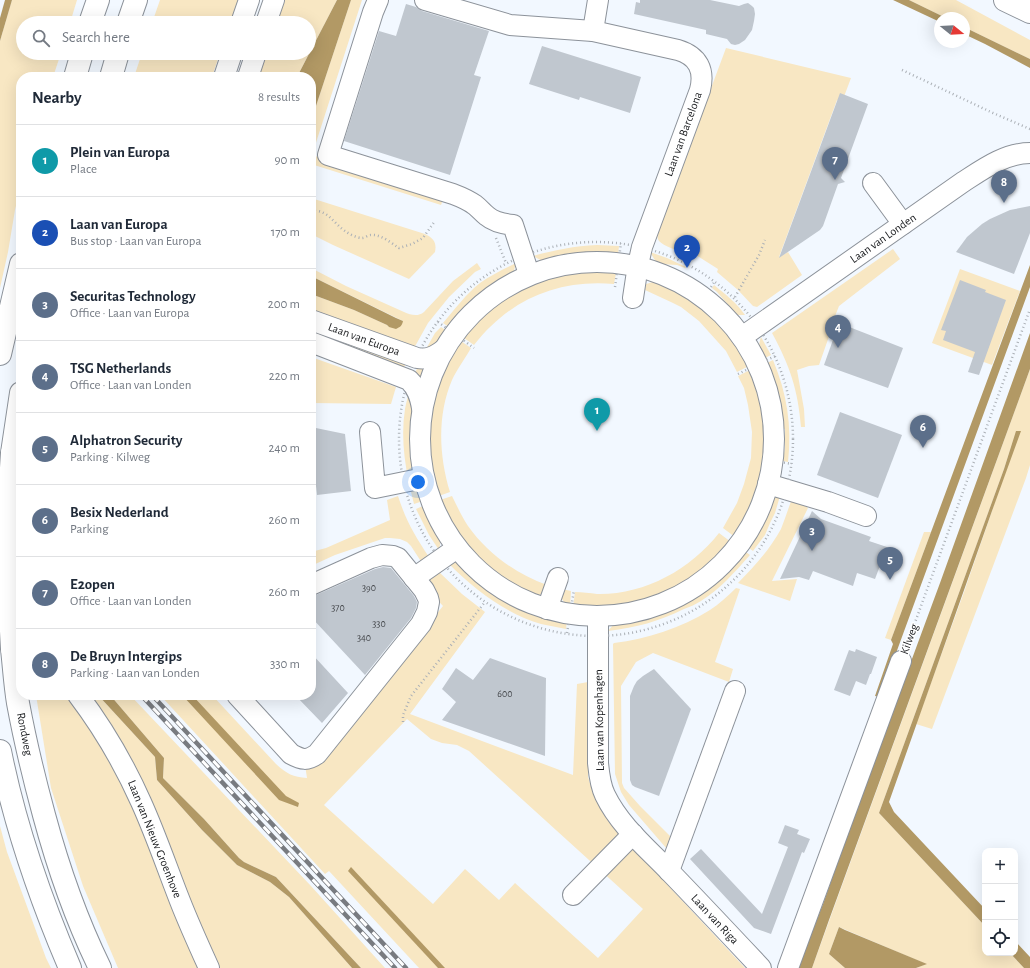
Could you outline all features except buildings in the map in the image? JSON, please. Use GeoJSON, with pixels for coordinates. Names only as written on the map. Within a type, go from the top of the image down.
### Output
{"type":"FeatureCollection","features":[{"type":"Feature","properties":{"kind":"highway"},"geometry":{"type":"LineString","coordinates":[[92,16],[98,0]]}},
{"type":"Feature","properties":{"kind":"highway"},"geometry":{"type":"LineString","coordinates":[[130,16],[136,0]]}},
{"type":"Feature","properties":{"kind":"highway"},"geometry":{"type":"LineString","coordinates":[[1004,0],[1030,12]]}},
{"type":"Feature","properties":{"kind":"highway"},"geometry":{"type":"LineString","coordinates":[[76,72],[80,60]]}},
{"type":"Feature","properties":{"kind":"highway"},"geometry":{"type":"LineString","coordinates":[[112,72],[116,60]]}},
{"type":"Feature","properties":{"kind":"highway"},"geometry":{"type":"LineString","coordinates":[[0,354],[16,285]]}},
{"type":"Feature","properties":{"kind":"highway","name":"Rondweg"},"geometry":{"type":"LineString","coordinates":[[16,416],[6,461],[8,577],[12,649],[16,684]]}},
{"type":"Feature","properties":{"kind":"highway","name":"Rondweg"},"geometry":{"type":"LineString","coordinates":[[18,700],[27,747],[47,827],[61,873],[100,968]]}},
{"type":"Feature","properties":{"kind":"highway"},"geometry":{"type":"LineString","coordinates":[[0,751],[4,772],[34,878],[70,968]]}},
{"type":"Feature","properties":{"kind":"street"},"geometry":{"type":"LineString","coordinates":[[243,16],[249,0]]}},
{"type":"Feature","properties":{"kind":"street"},"geometry":{"type":"LineString","coordinates":[[268,16],[274,0]]}},
{"type":"Feature","properties":{"kind":"street"},"geometry":{"type":"LineString","coordinates":[[378,0],[328,155],[462,198],[477,206],[493,220],[513,225],[529,274]]}},
{"type":"Feature","properties":{"kind":"street","name":"Laan van Barcelona"},"geometry":{"type":"LineString","coordinates":[[425,0],[510,25],[593,31],[684,51],[693,57],[700,68],[702,80],[700,90],[633,258],[633,298]]}},
{"type":"Feature","properties":{"kind":"street"},"geometry":{"type":"LineString","coordinates":[[593,31],[598,0]]}},
{"type":"Feature","properties":{"kind":"street"},"geometry":{"type":"LineString","coordinates":[[226,72],[230,60]]}},
{"type":"Feature","properties":{"kind":"street"},"geometry":{"type":"LineString","coordinates":[[250,72],[254,60]]}},
{"type":"Feature","properties":{"kind":"street","name":"Laan van Londen"},"geometry":{"type":"LineString","coordinates":[[742,337],[758,324],[979,171],[1008,157],[1023,153],[1030,153]]}},
{"type":"Feature","properties":{"kind":"street"},"geometry":{"type":"LineString","coordinates":[[873,183],[903,224]]}},
{"type":"Feature","properties":{"kind":"street"},"geometry":{"type":"LineString","coordinates":[[417,358],[422,359],[432,357],[478,306],[509,284],[529,274],[556,265],[578,261],[612,262],[633,258],[680,282],[708,300],[732,323],[751,351],[766,360],[763,377],[773,422],[778,486],[762,503],[755,518],[739,544],[724,562],[699,583],[686,592],[668,601],[652,607],[620,615],[598,626],[582,616],[547,610],[522,600],[501,589],[479,572],[465,558],[443,528],[429,498],[421,463],[419,445],[420,424],[428,382],[448,341]]}},
{"type":"Feature","properties":{"kind":"street","name":"Laan van Europa"},"geometry":{"type":"LineString","coordinates":[[316,322],[417,358]]}},
{"type":"Feature","properties":{"kind":"street","name":"Laan van Europa"},"geometry":{"type":"LineString","coordinates":[[316,344],[409,380]]}},
{"type":"Feature","properties":{"kind":"street"},"geometry":{"type":"LineString","coordinates":[[409,380],[417,389],[422,408]]}},
{"type":"Feature","properties":{"kind":"street"},"geometry":{"type":"LineString","coordinates":[[370,432],[375,488],[424,478]]}},
{"type":"Feature","properties":{"kind":"street"},"geometry":{"type":"LineString","coordinates":[[6,461],[16,481]]}},
{"type":"Feature","properties":{"kind":"street"},"geometry":{"type":"LineString","coordinates":[[778,486],[866,516]]}},
{"type":"Feature","properties":{"kind":"street"},"geometry":{"type":"LineString","coordinates":[[414,578],[457,548]]}},
{"type":"Feature","properties":{"kind":"street"},"geometry":{"type":"LineString","coordinates":[[242,700],[292,754],[300,759],[305,759],[317,754],[420,624],[425,617],[429,602],[424,590],[398,558],[393,556],[382,555],[371,558],[316,583]]}},
{"type":"Feature","properties":{"kind":"street"},"geometry":{"type":"LineString","coordinates":[[547,610],[558,578]]}},
{"type":"Feature","properties":{"kind":"street"},"geometry":{"type":"LineString","coordinates":[[0,604],[16,622]]}},
{"type":"Feature","properties":{"kind":"street","name":"Laan van Kopenhagen"},"geometry":{"type":"LineString","coordinates":[[598,626],[598,763],[600,780],[604,794],[621,820],[669,871]]}},
{"type":"Feature","properties":{"kind":"street","name":"Kilweg"},"geometry":{"type":"LineString","coordinates":[[788,968],[902,661]]}},
{"type":"Feature","properties":{"kind":"street"},"geometry":{"type":"LineString","coordinates":[[669,871],[734,691]]}},
{"type":"Feature","properties":{"kind":"street","name":"Laan van Nieuw Groenhove"},"geometry":{"type":"LineString","coordinates":[[81,700],[116,752],[135,789],[153,829],[180,902],[209,968]]}},
{"type":"Feature","properties":{"kind":"street"},"geometry":{"type":"LineString","coordinates":[[573,895],[633,834]]}},
{"type":"Feature","properties":{"kind":"street","name":"Laan van Riga"},"geometry":{"type":"LineString","coordinates":[[669,871],[761,968]]}},
{"type":"Feature","properties":{"kind":"path"},"geometry":{"type":"LineString","coordinates":[[902,70],[1030,130]]}},
{"type":"Feature","properties":{"kind":"path"},"geometry":{"type":"LineString","coordinates":[[316,211],[320,211],[328,216],[345,231],[353,235],[362,238],[371,235],[378,236],[399,248],[412,244],[423,238],[435,221]]}},
{"type":"Feature","properties":{"kind":"path"},"geometry":{"type":"LineString","coordinates":[[735,297],[759,254],[765,240]]}},
{"type":"Feature","properties":{"kind":"path"},"geometry":{"type":"LineString","coordinates":[[615,287],[633,258],[660,252],[683,262],[704,274],[735,297],[758,324],[766,360],[781,370],[788,394],[792,419],[792,464],[778,486],[777,519],[765,541],[751,562],[715,598],[694,612],[671,622],[647,629],[622,634],[598,626],[566,633],[536,627],[509,616],[485,602],[459,580],[440,560],[411,509],[401,472],[399,441],[402,401],[422,347],[438,322],[457,299],[475,282],[495,268],[540,249],[587,241],[621,243],[633,258]]}},
{"type":"Feature","properties":{"kind":"path"},"geometry":{"type":"LineString","coordinates":[[621,243],[633,258]]}},
{"type":"Feature","properties":{"kind":"path"},"geometry":{"type":"LineString","coordinates":[[711,287],[714,282]]}},
{"type":"Feature","properties":{"kind":"path","name":"Kilweg"},"geometry":{"type":"LineString","coordinates":[[902,661],[1030,309]]}},
{"type":"Feature","properties":{"kind":"path"},"geometry":{"type":"LineString","coordinates":[[438,322],[448,341],[474,348]]}},
{"type":"Feature","properties":{"kind":"path"},"geometry":{"type":"LineString","coordinates":[[738,374],[766,360]]}},
{"type":"Feature","properties":{"kind":"path"},"geometry":{"type":"LineString","coordinates":[[780,462],[792,464]]}},
{"type":"Feature","properties":{"kind":"path"},"geometry":{"type":"LineString","coordinates":[[566,633],[574,590]]}},
{"type":"Feature","properties":{"kind":"path"},"geometry":{"type":"LineString","coordinates":[[403,722],[403,715],[411,696],[485,602]]}},
{"type":"Feature","properties":{"kind":"shaded area"},"geometry":{"type":"Polygon","coordinates":[[[5,0],[12,0],[0,41],[0,18],[5,0]]]}},
{"type":"Feature","properties":{"kind":"shaded area"},"geometry":{"type":"Polygon","coordinates":[[[12,0],[77,0],[72,16],[16,16],[16,60],[59,60],[55,72],[16,72],[16,206],[0,288],[0,41],[12,0]]]}},
{"type":"Feature","properties":{"kind":"shaded area"},"geometry":{"type":"Polygon","coordinates":[[[160,0],[238,0],[232,16],[154,16],[160,0]]]}},
{"type":"Feature","properties":{"kind":"shaded area"},"geometry":{"type":"Polygon","coordinates":[[[285,0],[337,0],[316,40],[316,16],[279,16],[285,0]]]}},
{"type":"Feature","properties":{"kind":"shaded area"},"geometry":{"type":"Polygon","coordinates":[[[337,0],[351,0],[316,106],[316,72],[300,72],[306,60],[316,60],[316,40],[337,0]]]}},
{"type":"Feature","properties":{"kind":"shaded area"},"geometry":{"type":"Polygon","coordinates":[[[351,0],[362,0],[316,143],[316,106],[351,0]]]}},
{"type":"Feature","properties":{"kind":"shaded area"},"geometry":{"type":"Polygon","coordinates":[[[893,0],[909,0],[934,12],[934,19],[893,0]]]}},
{"type":"Feature","properties":{"kind":"shaded area"},"geometry":{"type":"Polygon","coordinates":[[[909,0],[956,0],[1030,40],[1030,59],[970,30],[970,12],[934,12],[909,0]]]}},
{"type":"Feature","properties":{"kind":"shaded area"},"geometry":{"type":"Polygon","coordinates":[[[970,30],[1030,59],[1030,68],[970,37],[970,30]]]}},
{"type":"Feature","properties":{"kind":"shaded area"},"geometry":{"type":"Polygon","coordinates":[[[726,48],[851,78],[842,102],[837,100],[779,257],[788,252],[802,275],[757,307],[753,306],[738,290],[717,272],[718,269],[688,250],[686,253],[664,245],[658,238],[659,228],[726,48]]]}},
{"type":"Feature","properties":{"kind":"shaded area"},"geometry":{"type":"Polygon","coordinates":[[[140,60],[218,60],[214,72],[136,72],[140,60]]]}},
{"type":"Feature","properties":{"kind":"shaded area"},"geometry":{"type":"Polygon","coordinates":[[[265,60],[306,60],[300,72],[261,72],[265,60]]]}},
{"type":"Feature","properties":{"kind":"shaded area"},"geometry":{"type":"Polygon","coordinates":[[[316,156],[444,197],[441,205],[316,166],[316,156]]]}},
{"type":"Feature","properties":{"kind":"shaded area"},"geometry":{"type":"Polygon","coordinates":[[[316,200],[425,234],[434,241],[435,252],[409,279],[316,236],[316,200]]]}},
{"type":"Feature","properties":{"kind":"shaded area"},"geometry":{"type":"Polygon","coordinates":[[[581,246],[619,246],[618,255],[590,253],[572,255],[544,262],[533,256],[581,246]]]}},
{"type":"Feature","properties":{"kind":"shaded area"},"geometry":{"type":"Polygon","coordinates":[[[893,249],[900,259],[839,306],[819,365],[809,366],[797,370],[804,409],[805,427],[801,427],[798,401],[792,378],[784,356],[772,333],[893,249]]]}},
{"type":"Feature","properties":{"kind":"shaded area"},"geometry":{"type":"Polygon","coordinates":[[[650,252],[686,267],[660,264],[656,262],[650,252]]]}},
{"type":"Feature","properties":{"kind":"shaded area"},"geometry":{"type":"Polygon","coordinates":[[[477,263],[481,269],[475,272],[449,297],[428,323],[413,350],[316,314],[316,296],[354,310],[389,327],[403,321],[316,278],[316,271],[346,286],[412,315],[422,314],[453,281],[477,263]]]}},
{"type":"Feature","properties":{"kind":"shaded area"},"geometry":{"type":"Polygon","coordinates":[[[516,263],[513,274],[488,288],[471,303],[450,328],[443,323],[475,287],[493,275],[516,263]]]}},
{"type":"Feature","properties":{"kind":"shaded area"},"geometry":{"type":"Polygon","coordinates":[[[1030,265],[1030,287],[880,697],[875,696],[893,644],[891,640],[1030,265]]]}},
{"type":"Feature","properties":{"kind":"shaded area"},"geometry":{"type":"Polygon","coordinates":[[[607,267],[617,268],[614,284],[593,283],[554,289],[519,305],[503,316],[488,329],[474,345],[461,336],[475,319],[491,304],[521,285],[537,278],[571,270],[607,267]]]}},
{"type":"Feature","properties":{"kind":"shaded area"},"geometry":{"type":"Polygon","coordinates":[[[960,269],[1020,291],[992,365],[932,343],[960,269]]]}},
{"type":"Feature","properties":{"kind":"shaded area"},"geometry":{"type":"Polygon","coordinates":[[[316,278],[403,321],[400,327],[396,329],[354,310],[316,296],[316,278]]]}},
{"type":"Feature","properties":{"kind":"shaded area"},"geometry":{"type":"Polygon","coordinates":[[[656,278],[686,293],[712,313],[733,337],[751,365],[737,372],[726,351],[699,321],[681,307],[645,290],[646,284],[656,281],[656,278]]]}},
{"type":"Feature","properties":{"kind":"shaded area"},"geometry":{"type":"Polygon","coordinates":[[[714,285],[727,295],[745,315],[737,315],[712,288],[714,285]]]}},
{"type":"Feature","properties":{"kind":"shaded area"},"geometry":{"type":"Polygon","coordinates":[[[441,327],[447,331],[439,343],[426,349],[435,333],[441,327]]]}},
{"type":"Feature","properties":{"kind":"shaded area"},"geometry":{"type":"Polygon","coordinates":[[[316,328],[406,362],[403,371],[316,339],[316,328]]]}},
{"type":"Feature","properties":{"kind":"shaded area"},"geometry":{"type":"Polygon","coordinates":[[[1030,333],[1030,369],[812,968],[798,968],[823,904],[1030,333]]]}},
{"type":"Feature","properties":{"kind":"shaded area"},"geometry":{"type":"Polygon","coordinates":[[[761,337],[771,355],[763,359],[759,348],[761,337]]]}},
{"type":"Feature","properties":{"kind":"shaded area"},"geometry":{"type":"Polygon","coordinates":[[[458,339],[471,348],[456,372],[447,393],[441,436],[446,478],[450,492],[436,497],[427,457],[427,415],[431,395],[442,366],[458,339]]]}},
{"type":"Feature","properties":{"kind":"shaded area"},"geometry":{"type":"Polygon","coordinates":[[[316,359],[396,387],[391,404],[316,403],[316,359]]]}},
{"type":"Feature","properties":{"kind":"shaded area"},"geometry":{"type":"Polygon","coordinates":[[[773,360],[782,385],[789,422],[788,462],[783,461],[785,429],[780,428],[776,396],[765,364],[773,360]]]}},
{"type":"Feature","properties":{"kind":"shaded area"},"geometry":{"type":"Polygon","coordinates":[[[432,365],[424,387],[414,376],[418,366],[432,365]]]}},
{"type":"Feature","properties":{"kind":"shaded area"},"geometry":{"type":"Polygon","coordinates":[[[752,369],[761,389],[764,403],[767,428],[766,461],[763,477],[752,508],[735,537],[723,528],[737,503],[744,484],[751,458],[752,432],[744,388],[738,376],[752,369]]]}},
{"type":"Feature","properties":{"kind":"shaded area"},"geometry":{"type":"Polygon","coordinates":[[[1030,369],[1030,465],[1026,478],[932,729],[916,724],[992,511],[1016,431],[1004,469],[879,813],[982,923],[982,956],[1013,956],[1024,968],[916,968],[926,964],[839,927],[829,954],[845,968],[812,968],[1030,369]]]}},
{"type":"Feature","properties":{"kind":"shaded area"},"geometry":{"type":"Polygon","coordinates":[[[409,391],[414,403],[412,430],[414,467],[423,501],[414,504],[406,469],[403,433],[405,409],[409,391]]]}},
{"type":"Feature","properties":{"kind":"shaded area"},"geometry":{"type":"Polygon","coordinates":[[[1016,431],[1021,431],[889,802],[894,812],[982,906],[982,923],[879,813],[1004,469],[1016,431]]]}},
{"type":"Feature","properties":{"kind":"shaded area"},"geometry":{"type":"Polygon","coordinates":[[[777,495],[780,496],[775,513],[765,535],[753,551],[746,546],[761,522],[771,498],[777,495]]]}},
{"type":"Feature","properties":{"kind":"shaded area"},"geometry":{"type":"Polygon","coordinates":[[[398,496],[411,528],[429,557],[422,563],[407,542],[400,539],[385,538],[335,555],[316,564],[316,551],[326,548],[390,520],[387,500],[398,496]]]}},
{"type":"Feature","properties":{"kind":"shaded area"},"geometry":{"type":"Polygon","coordinates":[[[452,496],[468,526],[484,545],[513,569],[547,585],[545,592],[536,598],[503,580],[477,559],[455,534],[437,501],[452,496]]]}},
{"type":"Feature","properties":{"kind":"shaded area"},"geometry":{"type":"Polygon","coordinates":[[[792,499],[798,500],[808,508],[772,581],[797,579],[790,601],[738,583],[762,557],[777,536],[792,499]]]}},
{"type":"Feature","properties":{"kind":"shaded area"},"geometry":{"type":"Polygon","coordinates":[[[425,505],[441,539],[439,550],[429,535],[416,509],[425,505]]]}},
{"type":"Feature","properties":{"kind":"shaded area"},"geometry":{"type":"Polygon","coordinates":[[[924,532],[931,532],[891,640],[885,638],[924,532]]]}},
{"type":"Feature","properties":{"kind":"shaded area"},"geometry":{"type":"Polygon","coordinates":[[[719,533],[731,542],[718,557],[696,576],[664,595],[628,606],[609,609],[573,607],[575,592],[597,594],[615,593],[649,585],[665,578],[694,558],[719,533]]]}},
{"type":"Feature","properties":{"kind":"shaded area"},"geometry":{"type":"Polygon","coordinates":[[[743,550],[750,555],[721,586],[701,601],[656,621],[638,626],[608,631],[619,621],[645,616],[684,600],[703,588],[720,574],[743,550]]]}},
{"type":"Feature","properties":{"kind":"shaded area"},"geometry":{"type":"Polygon","coordinates":[[[459,562],[503,598],[539,613],[567,620],[566,629],[541,624],[515,614],[491,600],[448,563],[459,562]]]}},
{"type":"Feature","properties":{"kind":"shaded area"},"geometry":{"type":"Polygon","coordinates":[[[438,571],[462,594],[485,612],[410,714],[573,775],[577,684],[588,682],[588,777],[593,793],[601,809],[609,822],[745,968],[419,968],[329,871],[325,874],[165,700],[217,700],[276,764],[287,773],[298,777],[307,778],[305,765],[318,761],[443,606],[430,592],[430,578],[438,571]],[[407,719],[324,805],[433,904],[465,869],[499,900],[515,883],[598,958],[643,909],[469,751],[457,745],[442,743],[431,739],[407,719]]]}},
{"type":"Feature","properties":{"kind":"shaded area"},"geometry":{"type":"Polygon","coordinates":[[[736,588],[740,589],[715,662],[733,669],[729,682],[653,653],[636,662],[621,686],[622,783],[624,788],[640,806],[675,841],[667,849],[629,805],[621,792],[615,774],[613,644],[651,636],[687,622],[713,608],[736,588]]]}},
{"type":"Feature","properties":{"kind":"shaded area"},"geometry":{"type":"Polygon","coordinates":[[[562,589],[571,591],[570,607],[565,606],[561,597],[562,589]]]}},
{"type":"Feature","properties":{"kind":"shaded area"},"geometry":{"type":"Polygon","coordinates":[[[37,700],[70,700],[96,734],[125,790],[205,968],[118,968],[83,886],[51,788],[37,700]]]}},
{"type":"Feature","properties":{"kind":"shaded area"},"geometry":{"type":"Polygon","coordinates":[[[94,700],[103,700],[155,757],[157,780],[202,830],[237,865],[270,882],[289,897],[352,968],[217,968],[108,720],[94,700]]]}},
{"type":"Feature","properties":{"kind":"shaded area"},"geometry":{"type":"Polygon","coordinates":[[[103,700],[114,700],[164,758],[163,778],[204,819],[239,858],[244,862],[276,877],[361,968],[352,968],[289,897],[270,882],[237,865],[202,830],[157,780],[155,757],[103,700]]]}},
{"type":"Feature","properties":{"kind":"shaded area"},"geometry":{"type":"Polygon","coordinates":[[[114,700],[135,700],[311,886],[385,968],[361,968],[276,877],[244,862],[239,858],[204,819],[163,778],[164,758],[114,700]]]}},
{"type":"Feature","properties":{"kind":"shaded area"},"geometry":{"type":"Polygon","coordinates":[[[187,700],[197,700],[286,796],[299,803],[298,807],[279,800],[187,700]]]}},
{"type":"Feature","properties":{"kind":"shaded area"},"geometry":{"type":"Polygon","coordinates":[[[0,826],[7,852],[51,968],[0,968],[0,826]]]}},
{"type":"Feature","properties":{"kind":"shaded area"},"geometry":{"type":"Polygon","coordinates":[[[351,867],[445,968],[438,968],[348,871],[351,867]]]}},
{"type":"Feature","properties":{"kind":"shaded area"},"geometry":{"type":"Polygon","coordinates":[[[839,927],[927,964],[916,968],[845,968],[829,954],[839,927]]]}},
{"type":"Feature","properties":{"kind":"shaded area"},"geometry":{"type":"Polygon","coordinates":[[[1018,944],[1030,957],[1030,968],[1024,968],[1013,956],[1018,956],[1018,944]]]}},
{"type":"Feature","properties":{"kind":"railway"},"geometry":{"type":"LineString","coordinates":[[0,532],[16,550]]}},
{"type":"Feature","properties":{"kind":"railway"},"geometry":{"type":"LineString","coordinates":[[0,544],[16,562]]}},
{"type":"Feature","properties":{"kind":"railway"},"geometry":{"type":"LineString","coordinates":[[146,700],[395,968]]}},
{"type":"Feature","properties":{"kind":"railway"},"geometry":{"type":"LineString","coordinates":[[157,700],[406,968]]}},
{"type":"Feature","properties":{"kind":"place","name":"E2open"},"geometry":{"type":"Point","coordinates":[835,180]}},
{"type":"Feature","properties":{"kind":"place","name":"De Bruyn Intergips"},"geometry":{"type":"Point","coordinates":[1004,203]}},
{"type":"Feature","properties":{"kind":"place","name":"Laan van Europa"},"geometry":{"type":"Point","coordinates":[687,268]}},
{"type":"Feature","properties":{"kind":"place","name":"TSG Netherlands"},"geometry":{"type":"Point","coordinates":[838,348]}},
{"type":"Feature","properties":{"kind":"place","name":"Plein van Europa"},"geometry":{"type":"Point","coordinates":[597,431]}},
{"type":"Feature","properties":{"kind":"place","name":"Besix Nederland"},"geometry":{"type":"Point","coordinates":[923,448]}},
{"type":"Feature","properties":{"kind":"place","name":"Securitas Technology"},"geometry":{"type":"Point","coordinates":[812,551]}},
{"type":"Feature","properties":{"kind":"place","name":"Alphatron Security"},"geometry":{"type":"Point","coordinates":[890,580]}}]}
